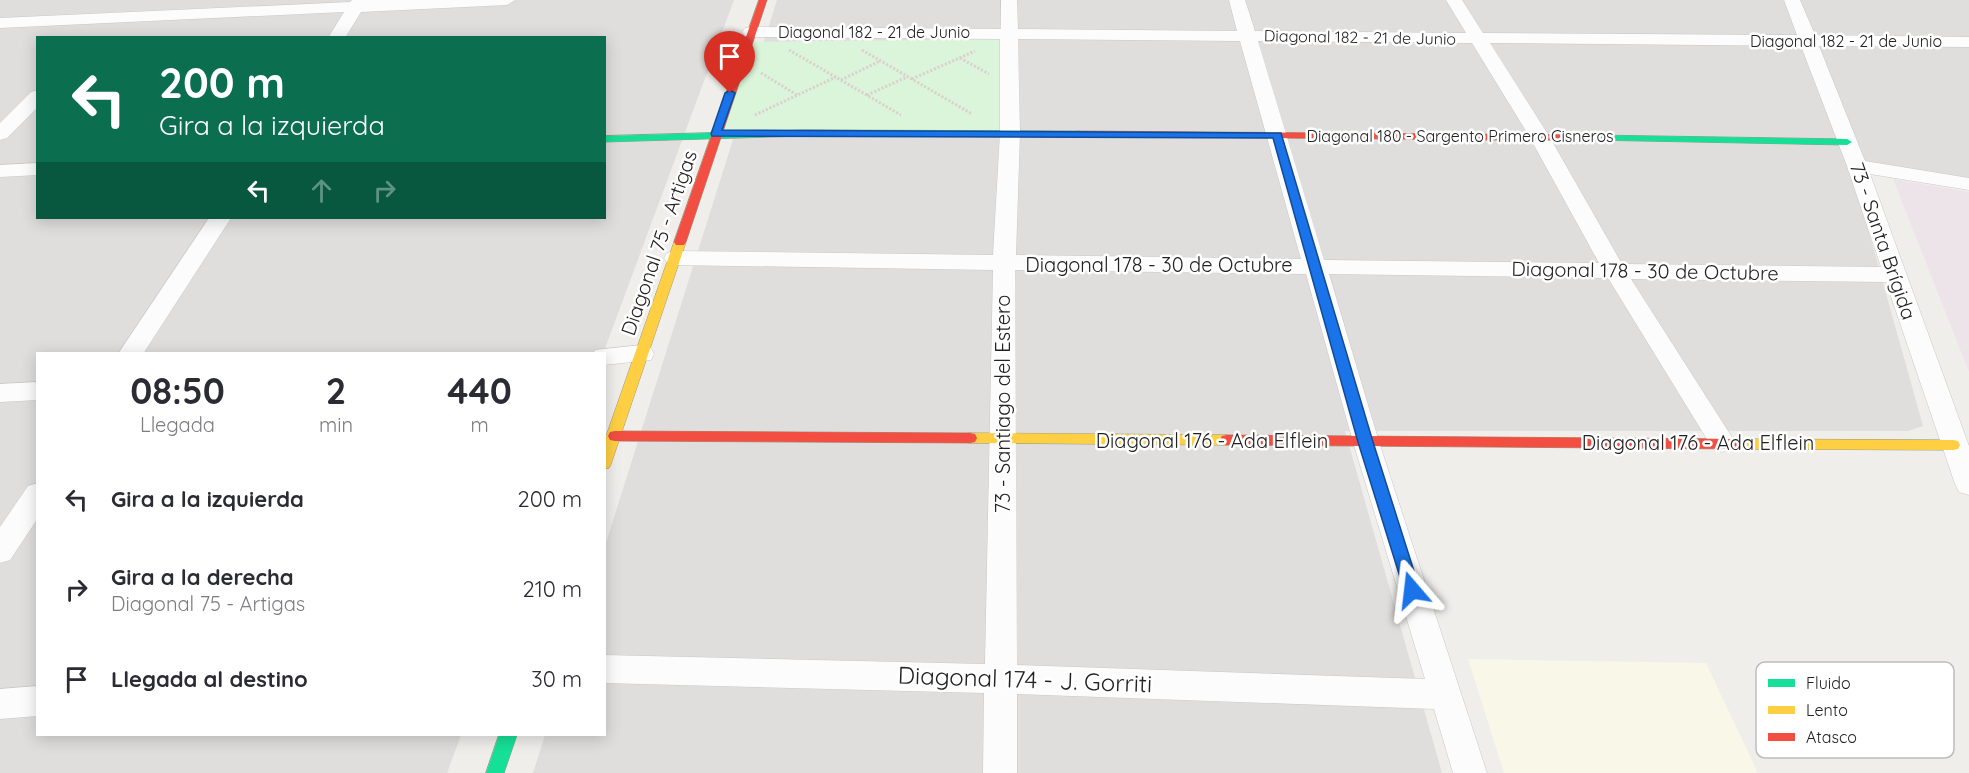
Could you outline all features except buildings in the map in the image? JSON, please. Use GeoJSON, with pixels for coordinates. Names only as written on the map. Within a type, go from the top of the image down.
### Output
{"type":"FeatureCollection","features":[{"type":"Feature","properties":{"kind":"street"},"geometry":{"type":"LineString","coordinates":[[52,20],[73,0]]}},
{"type":"Feature","properties":{"kind":"street"},"geometry":{"type":"LineString","coordinates":[[0,23],[358,3],[507,0]]}},
{"type":"Feature","properties":{"kind":"street","name":"Diagonal 75 - Artigas"},"geometry":{"type":"LineString","coordinates":[[606,460],[763,0]]}},
{"type":"Feature","properties":{"kind":"street","name":"73 - Santiago del Estero"},"geometry":{"type":"LineString","coordinates":[[1000,773],[1004,264],[1010,133],[1010,0]]}},
{"type":"Feature","properties":{"kind":"street"},"geometry":{"type":"LineString","coordinates":[[1237,0],[1366,442],[1470,773]]}},
{"type":"Feature","properties":{"kind":"street"},"geometry":{"type":"LineString","coordinates":[[1454,0],[1539,136],[1614,270],[1722,442]]}},
{"type":"Feature","properties":{"kind":"street","name":"73 - Santa Brígida"},"geometry":{"type":"LineString","coordinates":[[1792,0],[1857,166],[1953,445],[1969,484]]}},
{"type":"Feature","properties":{"kind":"street"},"geometry":{"type":"LineString","coordinates":[[337,36],[358,3]]}},
{"type":"Feature","properties":{"kind":"street"},"geometry":{"type":"LineString","coordinates":[[96,36],[113,18]]}},
{"type":"Feature","properties":{"kind":"street","name":"Diagonal 182 - 21 de Junio"},"geometry":{"type":"LineString","coordinates":[[751,32],[1969,42]]}},
{"type":"Feature","properties":{"kind":"street"},"geometry":{"type":"LineString","coordinates":[[0,134],[36,98]]}},
{"type":"Feature","properties":{"kind":"street","name":"Diagonal 180 - Sargento Primero Cisneros"},"geometry":{"type":"LineString","coordinates":[[606,139],[716,134],[1010,133],[1539,136],[1847,142]]}},
{"type":"Feature","properties":{"kind":"street"},"geometry":{"type":"LineString","coordinates":[[1857,166],[1969,184]]}},
{"type":"Feature","properties":{"kind":"street"},"geometry":{"type":"LineString","coordinates":[[0,171],[36,169]]}},
{"type":"Feature","properties":{"kind":"street"},"geometry":{"type":"LineString","coordinates":[[131,352],[219,219]]}},
{"type":"Feature","properties":{"kind":"street","name":"Diagonal 178 - 30 de Octubre"},"geometry":{"type":"LineString","coordinates":[[675,258],[1895,275]]}},
{"type":"Feature","properties":{"kind":"street"},"geometry":{"type":"LineString","coordinates":[[606,356],[642,354]]}},
{"type":"Feature","properties":{"kind":"street"},"geometry":{"type":"LineString","coordinates":[[0,393],[36,391]]}},
{"type":"Feature","properties":{"kind":"street","name":"Diagonal 176 - Ada Elflein"},"geometry":{"type":"LineString","coordinates":[[615,436],[1953,445]]}},
{"type":"Feature","properties":{"kind":"street"},"geometry":{"type":"LineString","coordinates":[[0,551],[36,497]]}},
{"type":"Feature","properties":{"kind":"street","name":"Diagonal 174 - J. Gorriti"},"geometry":{"type":"LineString","coordinates":[[606,669],[1000,678],[1445,695]]}},
{"type":"Feature","properties":{"kind":"street"},"geometry":{"type":"LineString","coordinates":[[0,704],[36,701]]}},
{"type":"Feature","properties":{"kind":"street"},"geometry":{"type":"LineString","coordinates":[[495,773],[508,736]]}},
{"type":"Feature","properties":{"kind":"path"},"geometry":{"type":"LineString","coordinates":[[856,47],[978,118]]}},
{"type":"Feature","properties":{"kind":"path"},"geometry":{"type":"LineString","coordinates":[[787,49],[906,118]]}},
{"type":"Feature","properties":{"kind":"path"},"geometry":{"type":"LineString","coordinates":[[912,79],[978,50]]}},
{"type":"Feature","properties":{"kind":"path"},"geometry":{"type":"LineString","coordinates":[[960,58],[997,79]]}},
{"type":"Feature","properties":{"kind":"path"},"geometry":{"type":"LineString","coordinates":[[840,80],[881,61]]}},
{"type":"Feature","properties":{"kind":"path"},"geometry":{"type":"LineString","coordinates":[[987,64],[987,83]]}},
{"type":"Feature","properties":{"kind":"path"},"geometry":{"type":"LineString","coordinates":[[760,72],[797,95]]}},
{"type":"Feature","properties":{"kind":"path"},"geometry":{"type":"LineString","coordinates":[[867,95],[907,76]]}},
{"type":"Feature","properties":{"kind":"path"},"geometry":{"type":"LineString","coordinates":[[746,119],[836,77]]}},
{"type":"Feature","properties":{"kind":"shaded area"},"geometry":{"type":"Polygon","coordinates":[[[0,0],[734,0],[604,352],[36,352],[36,736],[461,736],[447,773],[0,773],[0,0]]]}},
{"type":"Feature","properties":{"kind":"shaded area"},"geometry":{"type":"Polygon","coordinates":[[[777,0],[1969,0],[1969,180],[1849,161],[1923,426],[1908,431],[1345,431],[1442,773],[533,773],[545,736],[606,736],[606,543],[777,0]]]}},
{"type":"Feature","properties":{"kind":"shaded area"},"geometry":{"type":"Polygon","coordinates":[[[1893,179],[1969,192],[1969,372],[1893,179]]]}},
{"type":"Feature","properties":{"kind":"shaded area"},"geometry":{"type":"Polygon","coordinates":[[[1468,659],[1706,663],[1758,773],[1504,773],[1468,659]]]}},
{"type":"Feature","properties":{"kind":"green space"},"geometry":{"type":"Polygon","coordinates":[[[1005,39],[1004,130],[723,130],[751,42],[1005,39]]]}},
{"type":"Feature","properties":{"kind":"traffic: fast"},"geometry":{"type":"LineString","coordinates":[[606,139],[805,133],[1079,134]]}},
{"type":"Feature","properties":{"kind":"traffic: fast"},"geometry":{"type":"LineString","coordinates":[[1594,138],[1847,142]]}},
{"type":"Feature","properties":{"kind":"traffic: fast"},"geometry":{"type":"LineString","coordinates":[[495,773],[508,736]]}},
{"type":"Feature","properties":{"kind":"traffic: slow"},"geometry":{"type":"LineString","coordinates":[[606,458],[680,242]]}},
{"type":"Feature","properties":{"kind":"traffic: slow"},"geometry":{"type":"LineString","coordinates":[[970,438],[1227,440]]}},
{"type":"Feature","properties":{"kind":"traffic: slow"},"geometry":{"type":"LineString","coordinates":[[1739,444],[1953,445]]}},
{"type":"Feature","properties":{"kind":"traffic: jam"},"geometry":{"type":"LineString","coordinates":[[680,242],[763,0]]}},
{"type":"Feature","properties":{"kind":"traffic: jam"},"geometry":{"type":"LineString","coordinates":[[1079,134],[1594,138]]}},
{"type":"Feature","properties":{"kind":"traffic: jam"},"geometry":{"type":"LineString","coordinates":[[615,436],[970,438]]}},
{"type":"Feature","properties":{"kind":"traffic: jam"},"geometry":{"type":"LineString","coordinates":[[1227,440],[1739,444]]}},
{"type":"Feature","properties":{"kind":"route"},"geometry":{"type":"LineString","coordinates":[[730,93],[716,134],[1278,135],[1366,442],[1412,590]]}}]}
